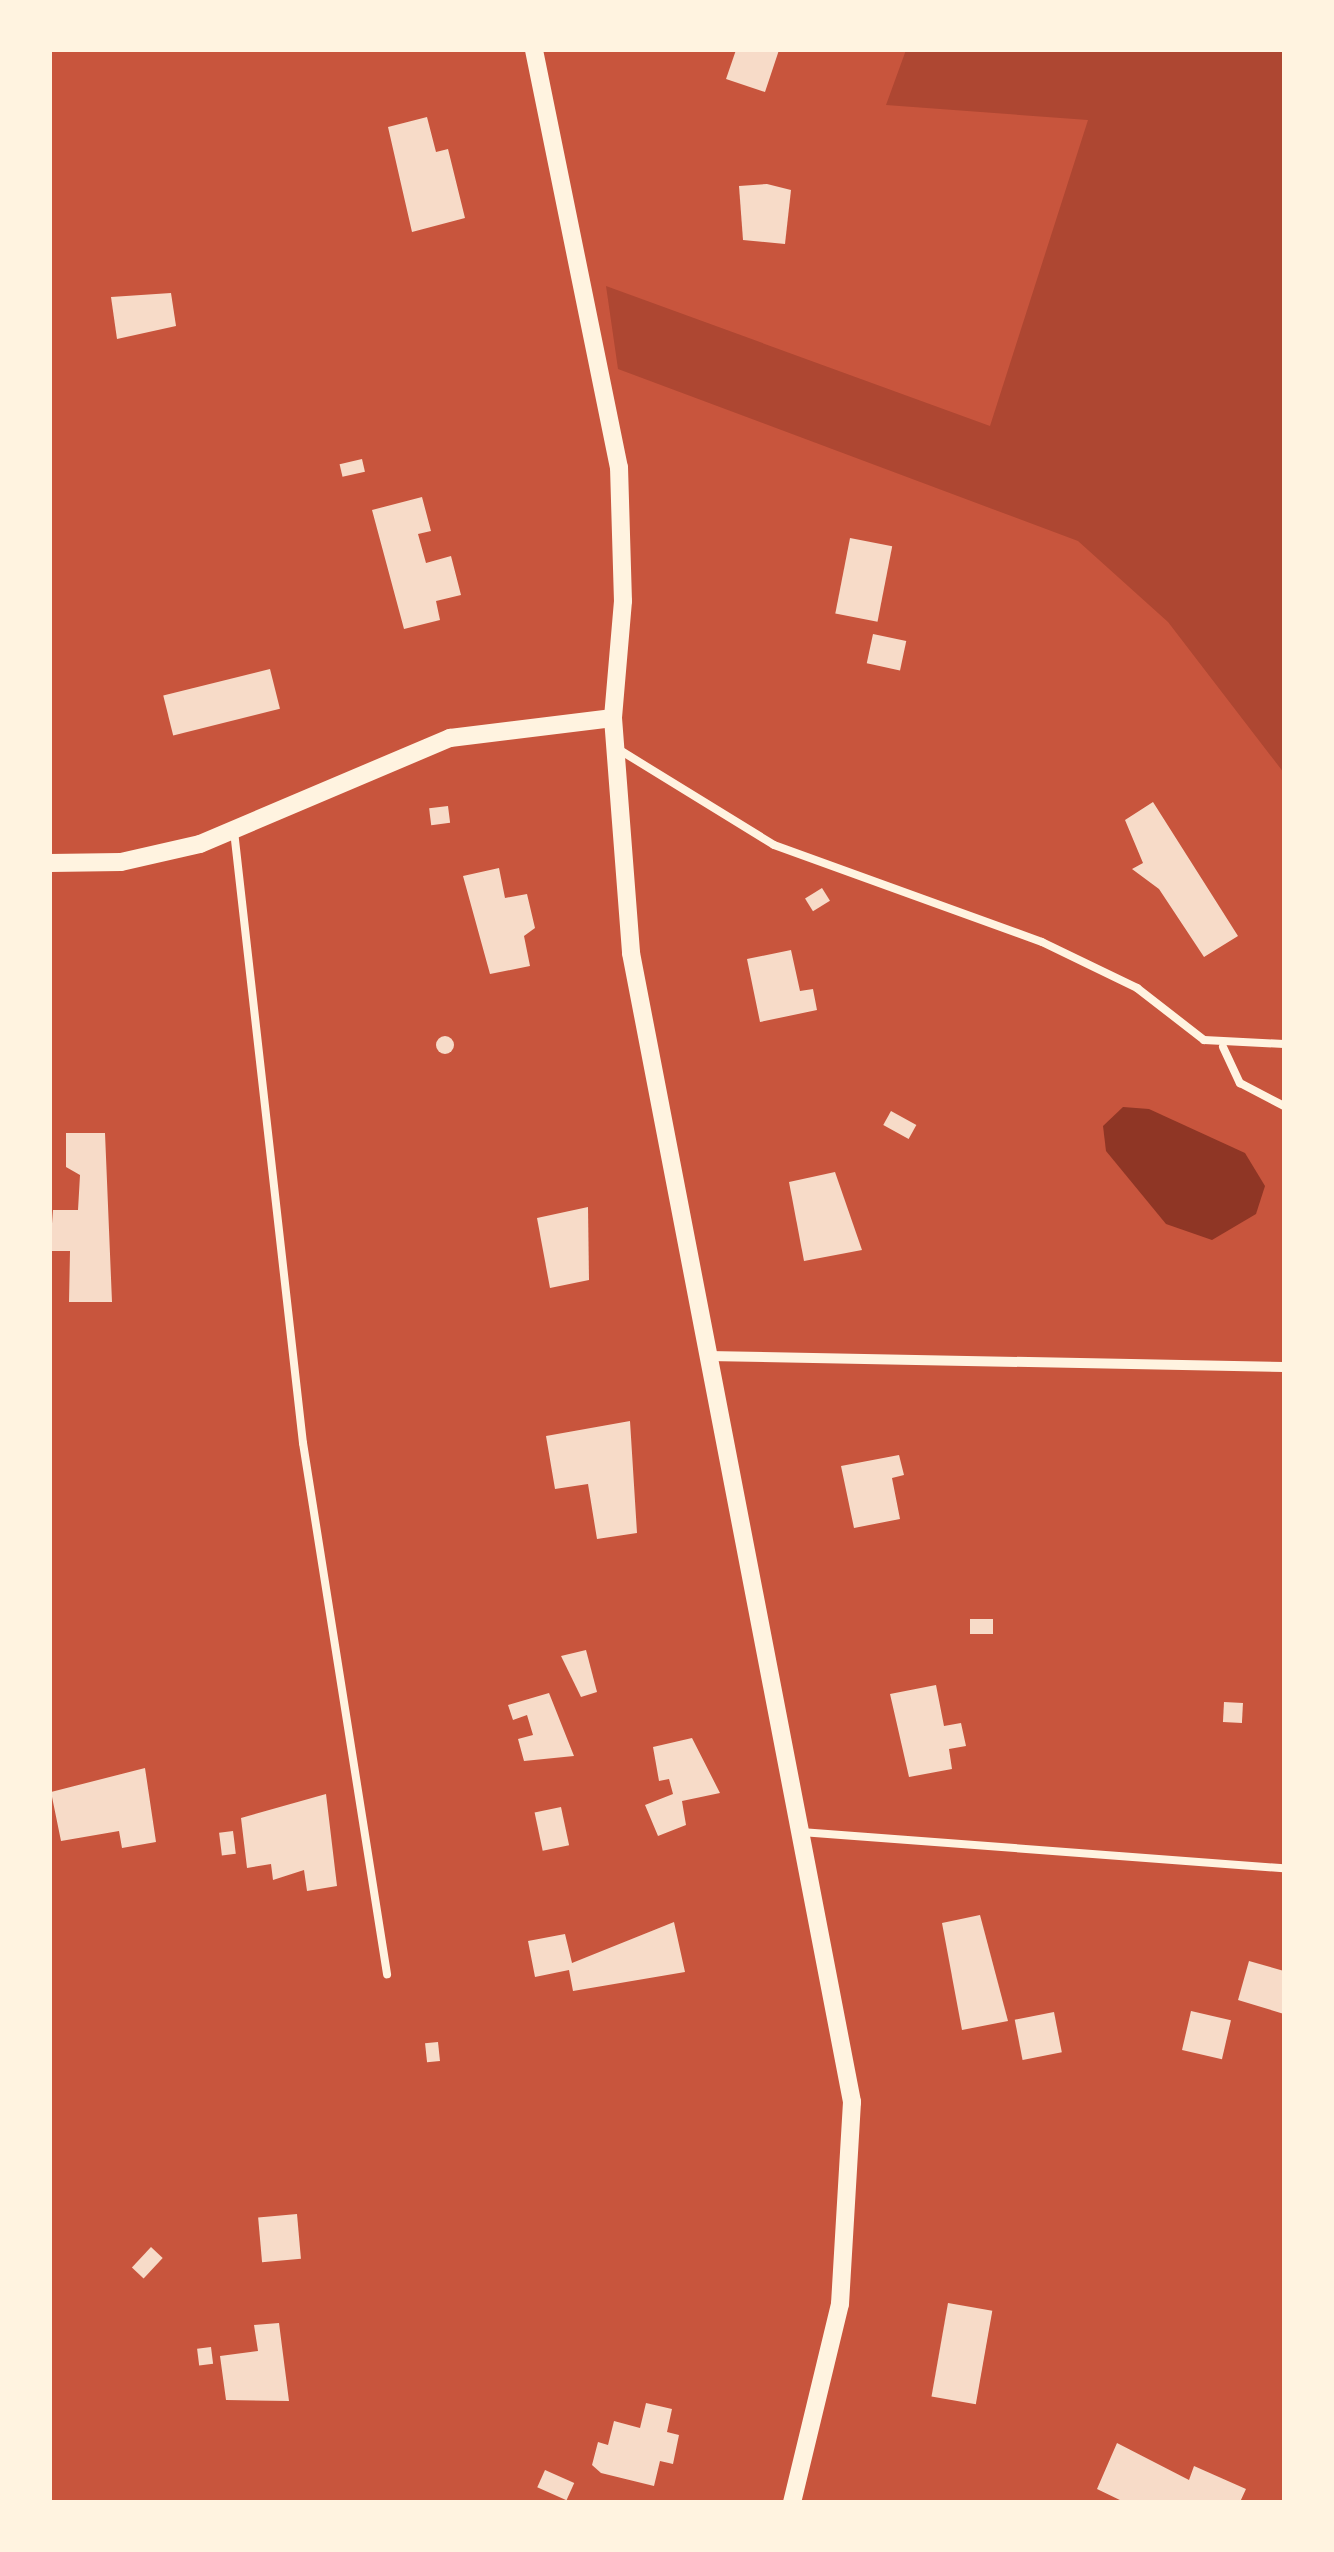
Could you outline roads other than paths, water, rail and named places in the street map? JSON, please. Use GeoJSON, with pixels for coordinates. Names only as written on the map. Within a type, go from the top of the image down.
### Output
{"type":"FeatureCollection","features":[{"type":"Feature","properties":{"kind":"street"},"geometry":{"type":"LineString","coordinates":[[534,50],[619,467],[624,601],[613,718],[631,953],[846,2066],[853,2170],[840,2304],[792,2502]]}},
{"type":"Feature","properties":{"kind":"street"},"geometry":{"type":"LineString","coordinates":[[50,863],[121,862],[234,831],[450,738],[613,718]]}},
{"type":"Feature","properties":{"kind":"street"},"geometry":{"type":"LineString","coordinates":[[708,1356],[1284,1367]]}},
{"type":"Feature","properties":{"kind":"lane"},"geometry":{"type":"LineString","coordinates":[[614,747],[774,845],[1042,942],[1137,988],[1169,1020],[1223,1046],[1284,1044]]}},
{"type":"Feature","properties":{"kind":"lane"},"geometry":{"type":"LineString","coordinates":[[234,831],[303,1442],[387,1974]]}},
{"type":"Feature","properties":{"kind":"lane"},"geometry":{"type":"LineString","coordinates":[[1223,1046],[1240,1083],[1284,1106]]}},
{"type":"Feature","properties":{"kind":"lane"},"geometry":{"type":"LineString","coordinates":[[802,1832],[1284,1868]]}}]}
